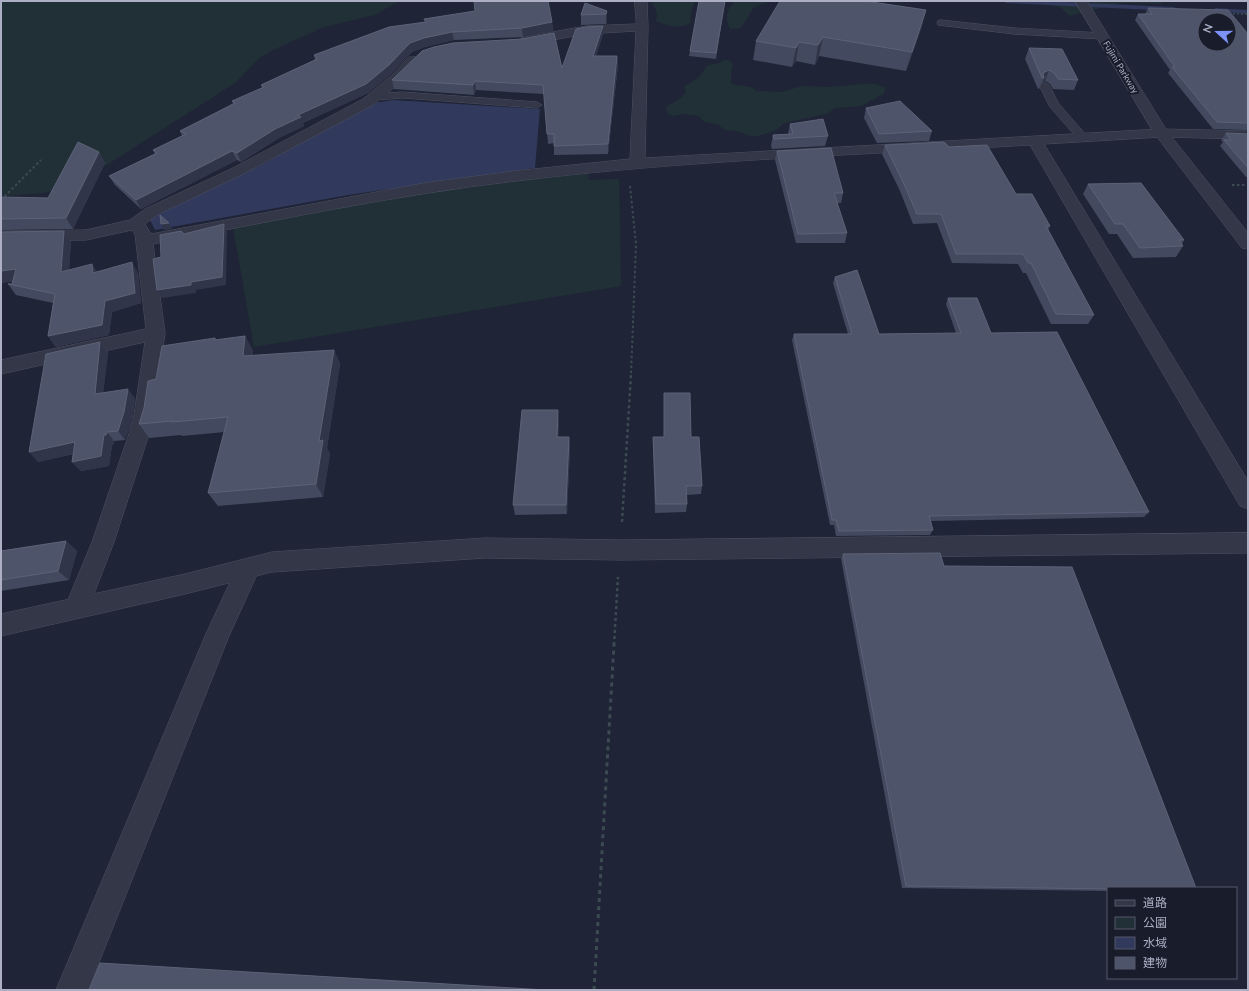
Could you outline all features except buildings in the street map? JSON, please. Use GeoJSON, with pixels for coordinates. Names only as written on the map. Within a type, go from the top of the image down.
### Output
{"type":"FeatureCollection","features":[{"type":"Feature","properties":{"kind":"street"},"geometry":{"type":"LineString","coordinates":[[632,163],[642,27],[641,1]]}},
{"type":"Feature","properties":{"kind":"street","name":"Fujimi Parkway"},"geometry":{"type":"LineString","coordinates":[[1081,1],[1162,133],[1248,244]]}},
{"type":"Feature","properties":{"kind":"street"},"geometry":{"type":"LineString","coordinates":[[510,43],[586,30],[642,27]]}},
{"type":"Feature","properties":{"kind":"street"},"geometry":{"type":"LineString","coordinates":[[1,236],[86,235],[136,224],[151,212],[236,172],[362,105],[375,97],[397,78],[418,56],[424,54]]}},
{"type":"Feature","properties":{"kind":"street"},"geometry":{"type":"LineString","coordinates":[[144,240],[425,188],[632,163],[1162,133],[1248,134]]}},
{"type":"Feature","properties":{"kind":"street"},"geometry":{"type":"LineString","coordinates":[[1035,141],[1248,500]]}},
{"type":"Feature","properties":{"kind":"street"},"geometry":{"type":"LineString","coordinates":[[77,608],[103,542],[143,422],[156,332],[144,240],[141,229],[136,224]]}},
{"type":"Feature","properties":{"kind":"street"},"geometry":{"type":"LineString","coordinates":[[1,367],[156,332]]}},
{"type":"Feature","properties":{"kind":"street"},"geometry":{"type":"LineString","coordinates":[[1,625],[247,570],[272,562],[485,548],[621,550],[1248,544]]}},
{"type":"Feature","properties":{"kind":"street"},"geometry":{"type":"LineString","coordinates":[[72,990],[217,636],[247,570]]}},
{"type":"Feature","properties":{"kind":"lane"},"geometry":{"type":"LineString","coordinates":[[941,23],[1102,36]]}},
{"type":"Feature","properties":{"kind":"lane"},"geometry":{"type":"LineString","coordinates":[[1044,85],[1054,105],[1082,138]]}},
{"type":"Feature","properties":{"kind":"lane"},"geometry":{"type":"LineString","coordinates":[[375,97],[403,95],[537,104]]}},
{"type":"Feature","properties":{"kind":"path"},"geometry":{"type":"LineString","coordinates":[[1237,14],[1248,14]]}},
{"type":"Feature","properties":{"kind":"path"},"geometry":{"type":"LineString","coordinates":[[1,200],[43,158]]}},
{"type":"Feature","properties":{"kind":"path"},"geometry":{"type":"LineString","coordinates":[[594,990],[615,611],[621,550],[634,327],[636,244],[632,163]]}},
{"type":"Feature","properties":{"kind":"green space"},"geometry":{"type":"Polygon","coordinates":[[[1,1],[400,1],[374,15],[324,27],[273,50],[259,58],[235,83],[77,184],[44,193],[4,196],[1,195],[1,1]]]}},
{"type":"Feature","properties":{"kind":"green space"},"geometry":{"type":"Polygon","coordinates":[[[652,1],[695,1],[691,11],[690,23],[677,27],[669,26],[656,21],[657,13],[652,1]]]}},
{"type":"Feature","properties":{"kind":"green space"},"geometry":{"type":"Polygon","coordinates":[[[730,1],[771,1],[754,7],[741,28],[730,29],[727,18],[733,3],[730,1]]]}},
{"type":"Feature","properties":{"kind":"green space"},"geometry":{"type":"Polygon","coordinates":[[[1032,1],[1163,1],[1163,4],[1120,3],[1070,16],[1060,7],[1032,1]]]}},
{"type":"Feature","properties":{"kind":"green space"},"geometry":{"type":"Polygon","coordinates":[[[723,60],[729,60],[733,64],[731,70],[731,84],[751,87],[757,91],[783,92],[801,86],[828,87],[875,84],[884,87],[885,93],[861,106],[836,108],[826,114],[785,123],[776,130],[759,136],[750,136],[737,131],[725,130],[717,124],[704,122],[699,116],[684,114],[672,116],[667,113],[666,107],[686,93],[685,86],[698,78],[708,65],[720,63],[723,60]]]}},
{"type":"Feature","properties":{"kind":"green space"},"geometry":{"type":"Polygon","coordinates":[[[588,172],[589,180],[619,179],[621,286],[254,347],[233,227],[389,198],[588,172]]]}},
{"type":"Feature","properties":{"kind":"water"},"geometry":{"type":"Polygon","coordinates":[[[393,100],[540,109],[535,168],[348,195],[155,230],[149,218],[265,163],[362,108],[373,103],[393,100]]]}},
{"type":"Feature","properties":{"kind":"waterway"},"geometry":{"type":"LineString","coordinates":[[1006,1],[1174,9]]}},
{"type":"Feature","properties":{"kind":"waterway"},"geometry":{"type":"LineString","coordinates":[[1216,10],[1248,12]]}}]}
